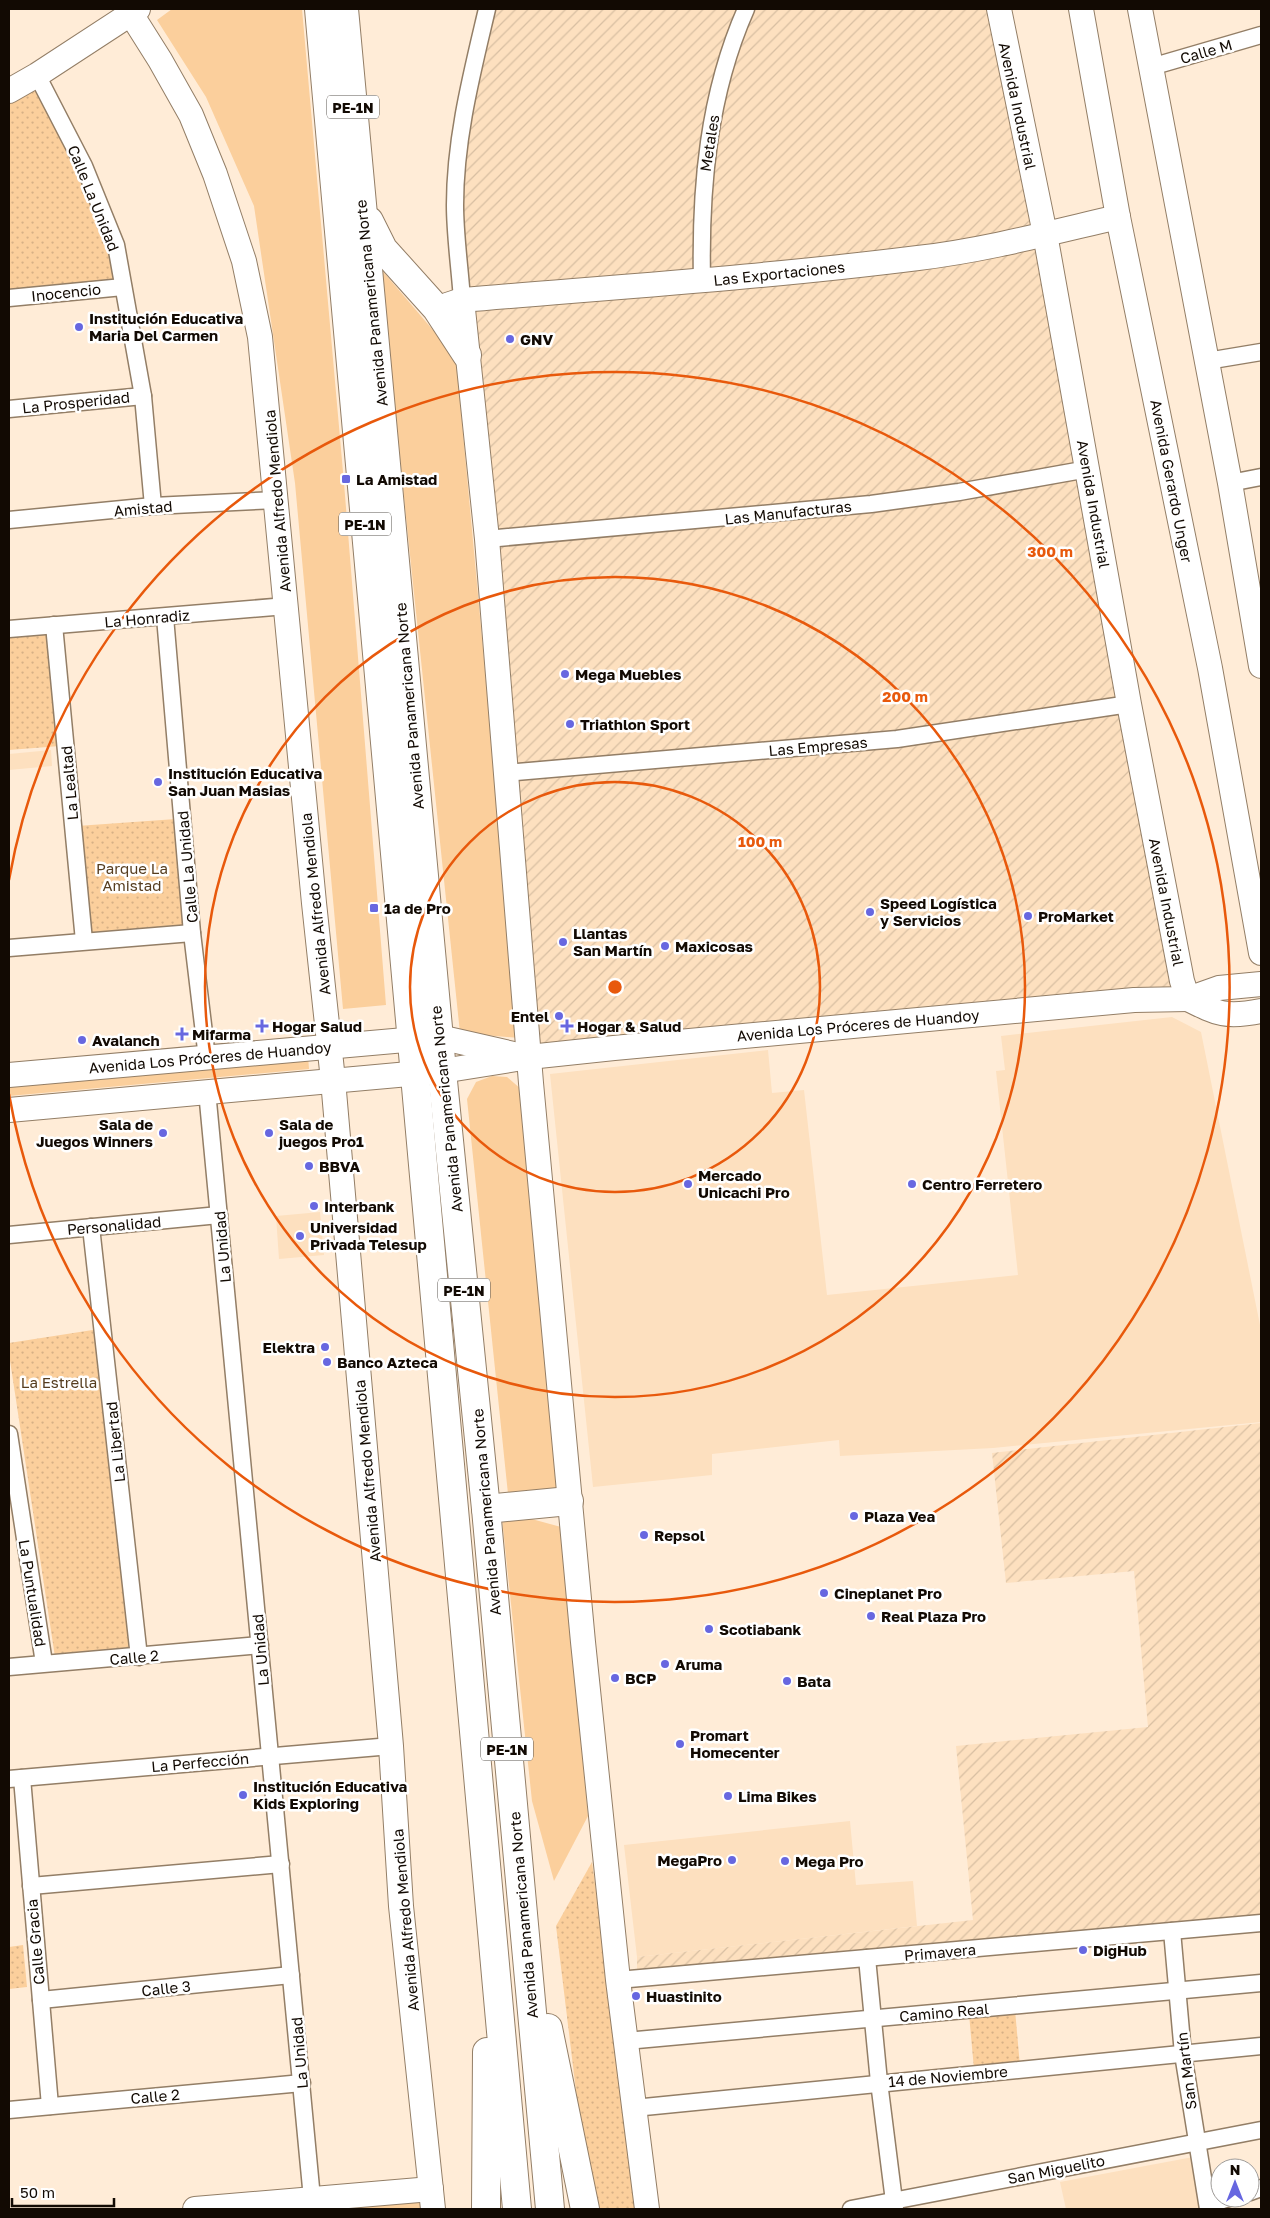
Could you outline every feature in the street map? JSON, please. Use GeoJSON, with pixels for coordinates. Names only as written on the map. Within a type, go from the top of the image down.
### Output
{"type":"FeatureCollection","features":[{"type":"Feature","properties":{"kind":"highway","name":"Avenida Panamericana Norte"},"geometry":{"type":"LineString","coordinates":[[319,9],[410,1039],[517,2209]]}},
{"type":"Feature","properties":{"kind":"highway","name":"Avenida Panamericana Norte"},"geometry":{"type":"LineString","coordinates":[[344,9],[442,1071],[486,1509],[550,2209]]}},
{"type":"Feature","properties":{"kind":"highway"},"geometry":{"type":"LineString","coordinates":[[362,206],[383,250],[411,283],[437,309],[467,355]]}},
{"type":"Feature","properties":{"kind":"highway"},"geometry":{"type":"LineString","coordinates":[[486,1509],[569,1501]]}},
{"type":"Feature","properties":{"kind":"highway"},"geometry":{"type":"LineString","coordinates":[[486,2209],[487,2050],[495,1976]]}},
{"type":"Feature","properties":{"kind":"highway"},"geometry":{"type":"LineString","coordinates":[[529,1988],[550,2032],[585,2209]]}},
{"type":"Feature","properties":{"kind":"main road","name":"Avenida Industrial"},"geometry":{"type":"LineString","coordinates":[[998,9],[1045,234],[1129,704],[1182,981],[1188,999]]}},
{"type":"Feature","properties":{"kind":"main road","name":"Avenida Gerardo Unger"},"geometry":{"type":"LineString","coordinates":[[1081,9],[1118,217],[1210,668],[1261,953]]}},
{"type":"Feature","properties":{"kind":"main road"},"geometry":{"type":"LineString","coordinates":[[1140,9],[1230,484],[1255,599],[1261,666]]}},
{"type":"Feature","properties":{"kind":"main road"},"geometry":{"type":"LineString","coordinates":[[9,91],[37,75],[132,10]]}},
{"type":"Feature","properties":{"kind":"main road","name":"Avenida Alfredo Mendiola"},"geometry":{"type":"LineString","coordinates":[[132,10],[192,115],[215,174],[244,261],[260,337],[330,1046],[391,1746],[401,1906],[432,2199]]}},
{"type":"Feature","properties":{"kind":"main road","name":"Las Exportaciones"},"geometry":{"type":"LineString","coordinates":[[437,309],[462,300],[702,281],[919,258],[1045,234],[1118,217]]}},
{"type":"Feature","properties":{"kind":"main road"},"geometry":{"type":"LineString","coordinates":[[462,300],[487,539],[529,1057],[569,1501],[618,1980],[647,2209]]}},
{"type":"Feature","properties":{"kind":"main road","name":"Avenida Los Próceres de Huandoy"},"geometry":{"type":"LineString","coordinates":[[9,1110],[442,1071],[529,1057],[1124,1001],[1188,999],[1219,988],[1259,984]]}},
{"type":"Feature","properties":{"kind":"main road","name":"Avenida Los Próceres de Huandoy"},"geometry":{"type":"LineString","coordinates":[[1188,999],[1217,1013],[1261,1011]]}},
{"type":"Feature","properties":{"kind":"main road","name":"Avenida Los Próceres de Huandoy"},"geometry":{"type":"LineString","coordinates":[[9,1075],[439,1037],[529,1057]]}},
{"type":"Feature","properties":{"kind":"main road"},"geometry":{"type":"LineString","coordinates":[[195,2209],[432,2199]]}},
{"type":"Feature","properties":{"kind":"street"},"geometry":{"type":"LineString","coordinates":[[462,300],[455,205],[460,137],[471,74],[487,9]]}},
{"type":"Feature","properties":{"kind":"street","name":"Metales"},"geometry":{"type":"LineString","coordinates":[[702,281],[701,224],[711,123],[735,32],[746,9]]}},
{"type":"Feature","properties":{"kind":"street","name":"Calle M"},"geometry":{"type":"LineString","coordinates":[[1151,67],[1261,35]]}},
{"type":"Feature","properties":{"kind":"street","name":"Calle La Unidad"},"geometry":{"type":"LineString","coordinates":[[37,75],[84,166],[116,245],[143,396],[153,506]]}},
{"type":"Feature","properties":{"kind":"street","name":"Inocencio"},"geometry":{"type":"LineString","coordinates":[[9,298],[123,287]]}},
{"type":"Feature","properties":{"kind":"street"},"geometry":{"type":"LineString","coordinates":[[1207,361],[1261,352]]}},
{"type":"Feature","properties":{"kind":"street","name":"La Prosperidad"},"geometry":{"type":"LineString","coordinates":[[9,409],[143,396]]}},
{"type":"Feature","properties":{"kind":"street","name":"Las Manufacturas"},"geometry":{"type":"LineString","coordinates":[[487,539],[871,504],[960,492],[1088,469]]}},
{"type":"Feature","properties":{"kind":"street"},"geometry":{"type":"LineString","coordinates":[[1230,484],[1261,477]]}},
{"type":"Feature","properties":{"kind":"street","name":"Amistad"},"geometry":{"type":"LineString","coordinates":[[9,520],[153,506],[277,500]]}},
{"type":"Feature","properties":{"kind":"street","name":"La Honradiz"},"geometry":{"type":"LineString","coordinates":[[9,629],[286,606]]}},
{"type":"Feature","properties":{"kind":"street","name":"Calle La Unidad"},"geometry":{"type":"LineString","coordinates":[[165,617],[192,933],[207,1058]]}},
{"type":"Feature","properties":{"kind":"street","name":"La Lealtad"},"geometry":{"type":"LineString","coordinates":[[54,625],[84,942]]}},
{"type":"Feature","properties":{"kind":"street","name":"Las Empresas"},"geometry":{"type":"LineString","coordinates":[[506,773],[896,739],[1129,704]]}},
{"type":"Feature","properties":{"kind":"street"},"geometry":{"type":"LineString","coordinates":[[9,948],[192,933]]}},
{"type":"Feature","properties":{"kind":"street","name":"La Unidad"},"geometry":{"type":"LineString","coordinates":[[207,1091],[313,2204]]}},
{"type":"Feature","properties":{"kind":"street","name":"Personalidad"},"geometry":{"type":"LineString","coordinates":[[9,1235],[219,1215]]}},
{"type":"Feature","properties":{"kind":"street","name":"La Libertad"},"geometry":{"type":"LineString","coordinates":[[91,1227],[138,1657]]}},
{"type":"Feature","properties":{"kind":"street","name":"La Puntualidad"},"geometry":{"type":"LineString","coordinates":[[9,1434],[44,1663]]}},
{"type":"Feature","properties":{"kind":"street","name":"Calle 2"},"geometry":{"type":"LineString","coordinates":[[9,1667],[260,1646]]}},
{"type":"Feature","properties":{"kind":"street","name":"La Perfección"},"geometry":{"type":"LineString","coordinates":[[15,1779],[391,1746]]}},
{"type":"Feature","properties":{"kind":"street","name":"Calle Gracia"},"geometry":{"type":"LineString","coordinates":[[15,1779],[31,1886],[50,2106]]}},
{"type":"Feature","properties":{"kind":"street"},"geometry":{"type":"LineString","coordinates":[[31,1886],[281,1864]]}},
{"type":"Feature","properties":{"kind":"street","name":"Primavera"},"geometry":{"type":"LineString","coordinates":[[618,1980],[1261,1923]]}},
{"type":"Feature","properties":{"kind":"street","name":"San Martín"},"geometry":{"type":"LineString","coordinates":[[1172,1931],[1179,1992],[1182,2054],[1208,2207]]}},
{"type":"Feature","properties":{"kind":"street"},"geometry":{"type":"LineString","coordinates":[[867,1958],[879,2082],[894,2205]]}},
{"type":"Feature","properties":{"kind":"street","name":"Calle 3"},"geometry":{"type":"LineString","coordinates":[[41,2000],[291,1975]]}},
{"type":"Feature","properties":{"kind":"street","name":"Camino Real"},"geometry":{"type":"LineString","coordinates":[[626,2041],[1179,1992],[1261,1983]]}},
{"type":"Feature","properties":{"kind":"street","name":"14 de Noviembre"},"geometry":{"type":"LineString","coordinates":[[634,2108],[879,2082],[1261,2046]]}},
{"type":"Feature","properties":{"kind":"street","name":"Calle 2"},"geometry":{"type":"LineString","coordinates":[[9,2110],[302,2083]]}},
{"type":"Feature","properties":{"kind":"street","name":"San Miguelito"},"geometry":{"type":"LineString","coordinates":[[851,2209],[894,2205],[1261,2130]]}},
{"type":"Feature","properties":{"kind":"shaded area"},"geometry":{"type":"Polygon","coordinates":[[[492,9],[996,9],[1175,988],[535,1051],[463,240],[465,146],[492,9]]]}},
{"type":"Feature","properties":{"kind":"shaded area"},"geometry":{"type":"Polygon","coordinates":[[[51,750],[52,766],[9,770],[9,754],[51,750]]]}},
{"type":"Feature","properties":{"kind":"shaded area","name":"Mercado Unicachi Pro"},"geometry":{"type":"Polygon","coordinates":[[[1172,1017],[1201,1032],[1261,1330],[1261,1422],[993,1448],[840,1456],[839,1440],[712,1454],[712,1475],[593,1487],[550,1074],[768,1050],[772,1093],[804,1090],[827,1295],[1018,1275],[996,1071],[1005,1070],[1001,1036],[1172,1017]]]}},
{"type":"Feature","properties":{"kind":"shaded area","name":"Universidad Privada Telesup"},"geometry":{"type":"Polygon","coordinates":[[[320,1212],[324,1255],[279,1259],[276,1216],[320,1212]]]}},
{"type":"Feature","properties":{"kind":"shaded area"},"geometry":{"type":"Polygon","coordinates":[[[1261,1423],[1261,1916],[637,1972],[637,1957],[973,1920],[956,1746],[1148,1727],[1134,1571],[1006,1583],[992,1453],[1261,1423]]]}},
{"type":"Feature","properties":{"kind":"shaded area"},"geometry":{"type":"Polygon","coordinates":[[[850,1821],[856,1885],[913,1881],[917,1926],[637,1957],[624,1845],[850,1821]]]}},
{"type":"Feature","properties":{"kind":"shaded area"},"geometry":{"type":"Polygon","coordinates":[[[1193,2157],[1202,2209],[1066,2209],[1060,2182],[1193,2157]]]}},
{"type":"Feature","properties":{"kind":"green space"},"geometry":{"type":"Polygon","coordinates":[[[172,9],[302,9],[344,483],[386,1005],[343,1009],[295,483],[254,206],[206,97],[157,20],[172,9]]]}},
{"type":"Feature","properties":{"kind":"green space"},"geometry":{"type":"Polygon","coordinates":[[[35,85],[76,166],[106,242],[118,281],[9,291],[9,100],[35,85]]]}},
{"type":"Feature","properties":{"kind":"green space"},"geometry":{"type":"Polygon","coordinates":[[[380,268],[456,357],[519,1038],[460,1033],[380,268]]]}},
{"type":"Feature","properties":{"kind":"green space"},"geometry":{"type":"Polygon","coordinates":[[[50,630],[60,746],[9,750],[9,634],[50,630]]]}},
{"type":"Feature","properties":{"kind":"green space","name":"Parque La Amistad"},"geometry":{"type":"Polygon","coordinates":[[[176,819],[187,928],[88,936],[77,826],[176,819]]]}},
{"type":"Feature","properties":{"kind":"green space"},"geometry":{"type":"Polygon","coordinates":[[[308,1056],[309,1069],[9,1096],[9,1083],[308,1056]]]}},
{"type":"Feature","properties":{"kind":"green space"},"geometry":{"type":"Polygon","coordinates":[[[492,1076],[507,1077],[522,1090],[558,1492],[508,1494],[467,1099],[476,1082],[492,1076]]]}},
{"type":"Feature","properties":{"kind":"green space","name":"La Estrella"},"geometry":{"type":"Polygon","coordinates":[[[99,1329],[130,1650],[55,1657],[9,1354],[9,1343],[99,1329]]]}},
{"type":"Feature","properties":{"kind":"green space"},"geometry":{"type":"Polygon","coordinates":[[[528,1518],[561,1527],[588,1816],[554,1881],[532,1801],[502,1519],[528,1518]]]}},
{"type":"Feature","properties":{"kind":"green space"},"geometry":{"type":"Polygon","coordinates":[[[592,1862],[631,2142],[638,2209],[596,2209],[581,2132],[556,1926],[592,1862]]]}},
{"type":"Feature","properties":{"kind":"green space"},"geometry":{"type":"Polygon","coordinates":[[[23,1945],[27,1987],[9,1989],[9,1947],[23,1945]]]}},
{"type":"Feature","properties":{"kind":"green space"},"geometry":{"type":"Polygon","coordinates":[[[1015,2010],[1020,2066],[974,2069],[969,2014],[1015,2010]]]}},
{"type":"Feature","properties":{"kind":"green space"},"geometry":{"type":"Polygon","coordinates":[[[424,2196],[426,2209],[322,2209],[424,2196]]]}},
{"type":"Feature","properties":{"kind":"place","name":"Institución Educativa Maria Del Carmen"},"geometry":{"type":"Point","coordinates":[79,327]}},
{"type":"Feature","properties":{"kind":"place","name":"GNV"},"geometry":{"type":"Point","coordinates":[510,339]}},
{"type":"Feature","properties":{"kind":"place","name":"La Amistad"},"geometry":{"type":"Point","coordinates":[346,479]}},
{"type":"Feature","properties":{"kind":"place","name":"Mega Muebles"},"geometry":{"type":"Point","coordinates":[565,674]}},
{"type":"Feature","properties":{"kind":"place","name":"Triathlon Sport"},"geometry":{"type":"Point","coordinates":[570,724]}},
{"type":"Feature","properties":{"kind":"place","name":"Institución Educativa San Juan Masias"},"geometry":{"type":"Point","coordinates":[158,782]}},
{"type":"Feature","properties":{"kind":"place","name":"1ª de Pro"},"geometry":{"type":"Point","coordinates":[374,908]}},
{"type":"Feature","properties":{"kind":"place","name":"Speed Logística y Servicios"},"geometry":{"type":"Point","coordinates":[870,912]}},
{"type":"Feature","properties":{"kind":"place","name":"ProMarket"},"geometry":{"type":"Point","coordinates":[1028,916]}},
{"type":"Feature","properties":{"kind":"place","name":"Llantas San Martín"},"geometry":{"type":"Point","coordinates":[563,942]}},
{"type":"Feature","properties":{"kind":"place","name":"Maxicosas"},"geometry":{"type":"Point","coordinates":[665,946]}},
{"type":"Feature","properties":{"kind":"place","name":"Entel"},"geometry":{"type":"Point","coordinates":[559,1016]}},
{"type":"Feature","properties":{"kind":"place","name":"Hogar Salud"},"geometry":{"type":"Point","coordinates":[262,1026]}},
{"type":"Feature","properties":{"kind":"place","name":"Hogar & Salud"},"geometry":{"type":"Point","coordinates":[567,1026]}},
{"type":"Feature","properties":{"kind":"place","name":"Mifarma"},"geometry":{"type":"Point","coordinates":[182,1034]}},
{"type":"Feature","properties":{"kind":"place","name":"Avalanch"},"geometry":{"type":"Point","coordinates":[82,1040]}},
{"type":"Feature","properties":{"kind":"place","name":"Sala de Juegos Winners"},"geometry":{"type":"Point","coordinates":[163,1133]}},
{"type":"Feature","properties":{"kind":"place","name":"Sala de juegos Pro1"},"geometry":{"type":"Point","coordinates":[269,1133]}},
{"type":"Feature","properties":{"kind":"place","name":"BBVA"},"geometry":{"type":"Point","coordinates":[309,1166]}},
{"type":"Feature","properties":{"kind":"place","name":"Mercado Unicachi Pro"},"geometry":{"type":"Point","coordinates":[688,1184]}},
{"type":"Feature","properties":{"kind":"place","name":"Centro Ferretero"},"geometry":{"type":"Point","coordinates":[912,1184]}},
{"type":"Feature","properties":{"kind":"place","name":"Interbank"},"geometry":{"type":"Point","coordinates":[314,1206]}},
{"type":"Feature","properties":{"kind":"place","name":"Universidad Privada Telesup"},"geometry":{"type":"Point","coordinates":[300,1236]}},
{"type":"Feature","properties":{"kind":"place","name":"Elektra"},"geometry":{"type":"Point","coordinates":[325,1347]}},
{"type":"Feature","properties":{"kind":"place","name":"Banco Azteca"},"geometry":{"type":"Point","coordinates":[327,1362]}},
{"type":"Feature","properties":{"kind":"place","name":"Plaza Vea"},"geometry":{"type":"Point","coordinates":[854,1516]}},
{"type":"Feature","properties":{"kind":"place","name":"Repsol"},"geometry":{"type":"Point","coordinates":[644,1535]}},
{"type":"Feature","properties":{"kind":"place","name":"Cineplanet Pro"},"geometry":{"type":"Point","coordinates":[824,1593]}},
{"type":"Feature","properties":{"kind":"place","name":"Real Plaza Pro"},"geometry":{"type":"Point","coordinates":[871,1616]}},
{"type":"Feature","properties":{"kind":"place","name":"Scotiabank"},"geometry":{"type":"Point","coordinates":[709,1629]}},
{"type":"Feature","properties":{"kind":"place","name":"Aruma"},"geometry":{"type":"Point","coordinates":[665,1664]}},
{"type":"Feature","properties":{"kind":"place","name":"BCP"},"geometry":{"type":"Point","coordinates":[615,1678]}},
{"type":"Feature","properties":{"kind":"place","name":"Bata"},"geometry":{"type":"Point","coordinates":[787,1681]}},
{"type":"Feature","properties":{"kind":"place","name":"Promart Homecenter"},"geometry":{"type":"Point","coordinates":[680,1744]}},
{"type":"Feature","properties":{"kind":"place","name":"Institución Educativa Kids Exploring"},"geometry":{"type":"Point","coordinates":[243,1795]}},
{"type":"Feature","properties":{"kind":"place","name":"Lima Bikes"},"geometry":{"type":"Point","coordinates":[728,1796]}},
{"type":"Feature","properties":{"kind":"place","name":"MegaPro"},"geometry":{"type":"Point","coordinates":[732,1860]}},
{"type":"Feature","properties":{"kind":"place","name":"Mega Pro"},"geometry":{"type":"Point","coordinates":[785,1861]}},
{"type":"Feature","properties":{"kind":"place","name":"DigHub"},"geometry":{"type":"Point","coordinates":[1083,1950]}},
{"type":"Feature","properties":{"kind":"place","name":"Huastinito"},"geometry":{"type":"Point","coordinates":[636,1996]}}]}
